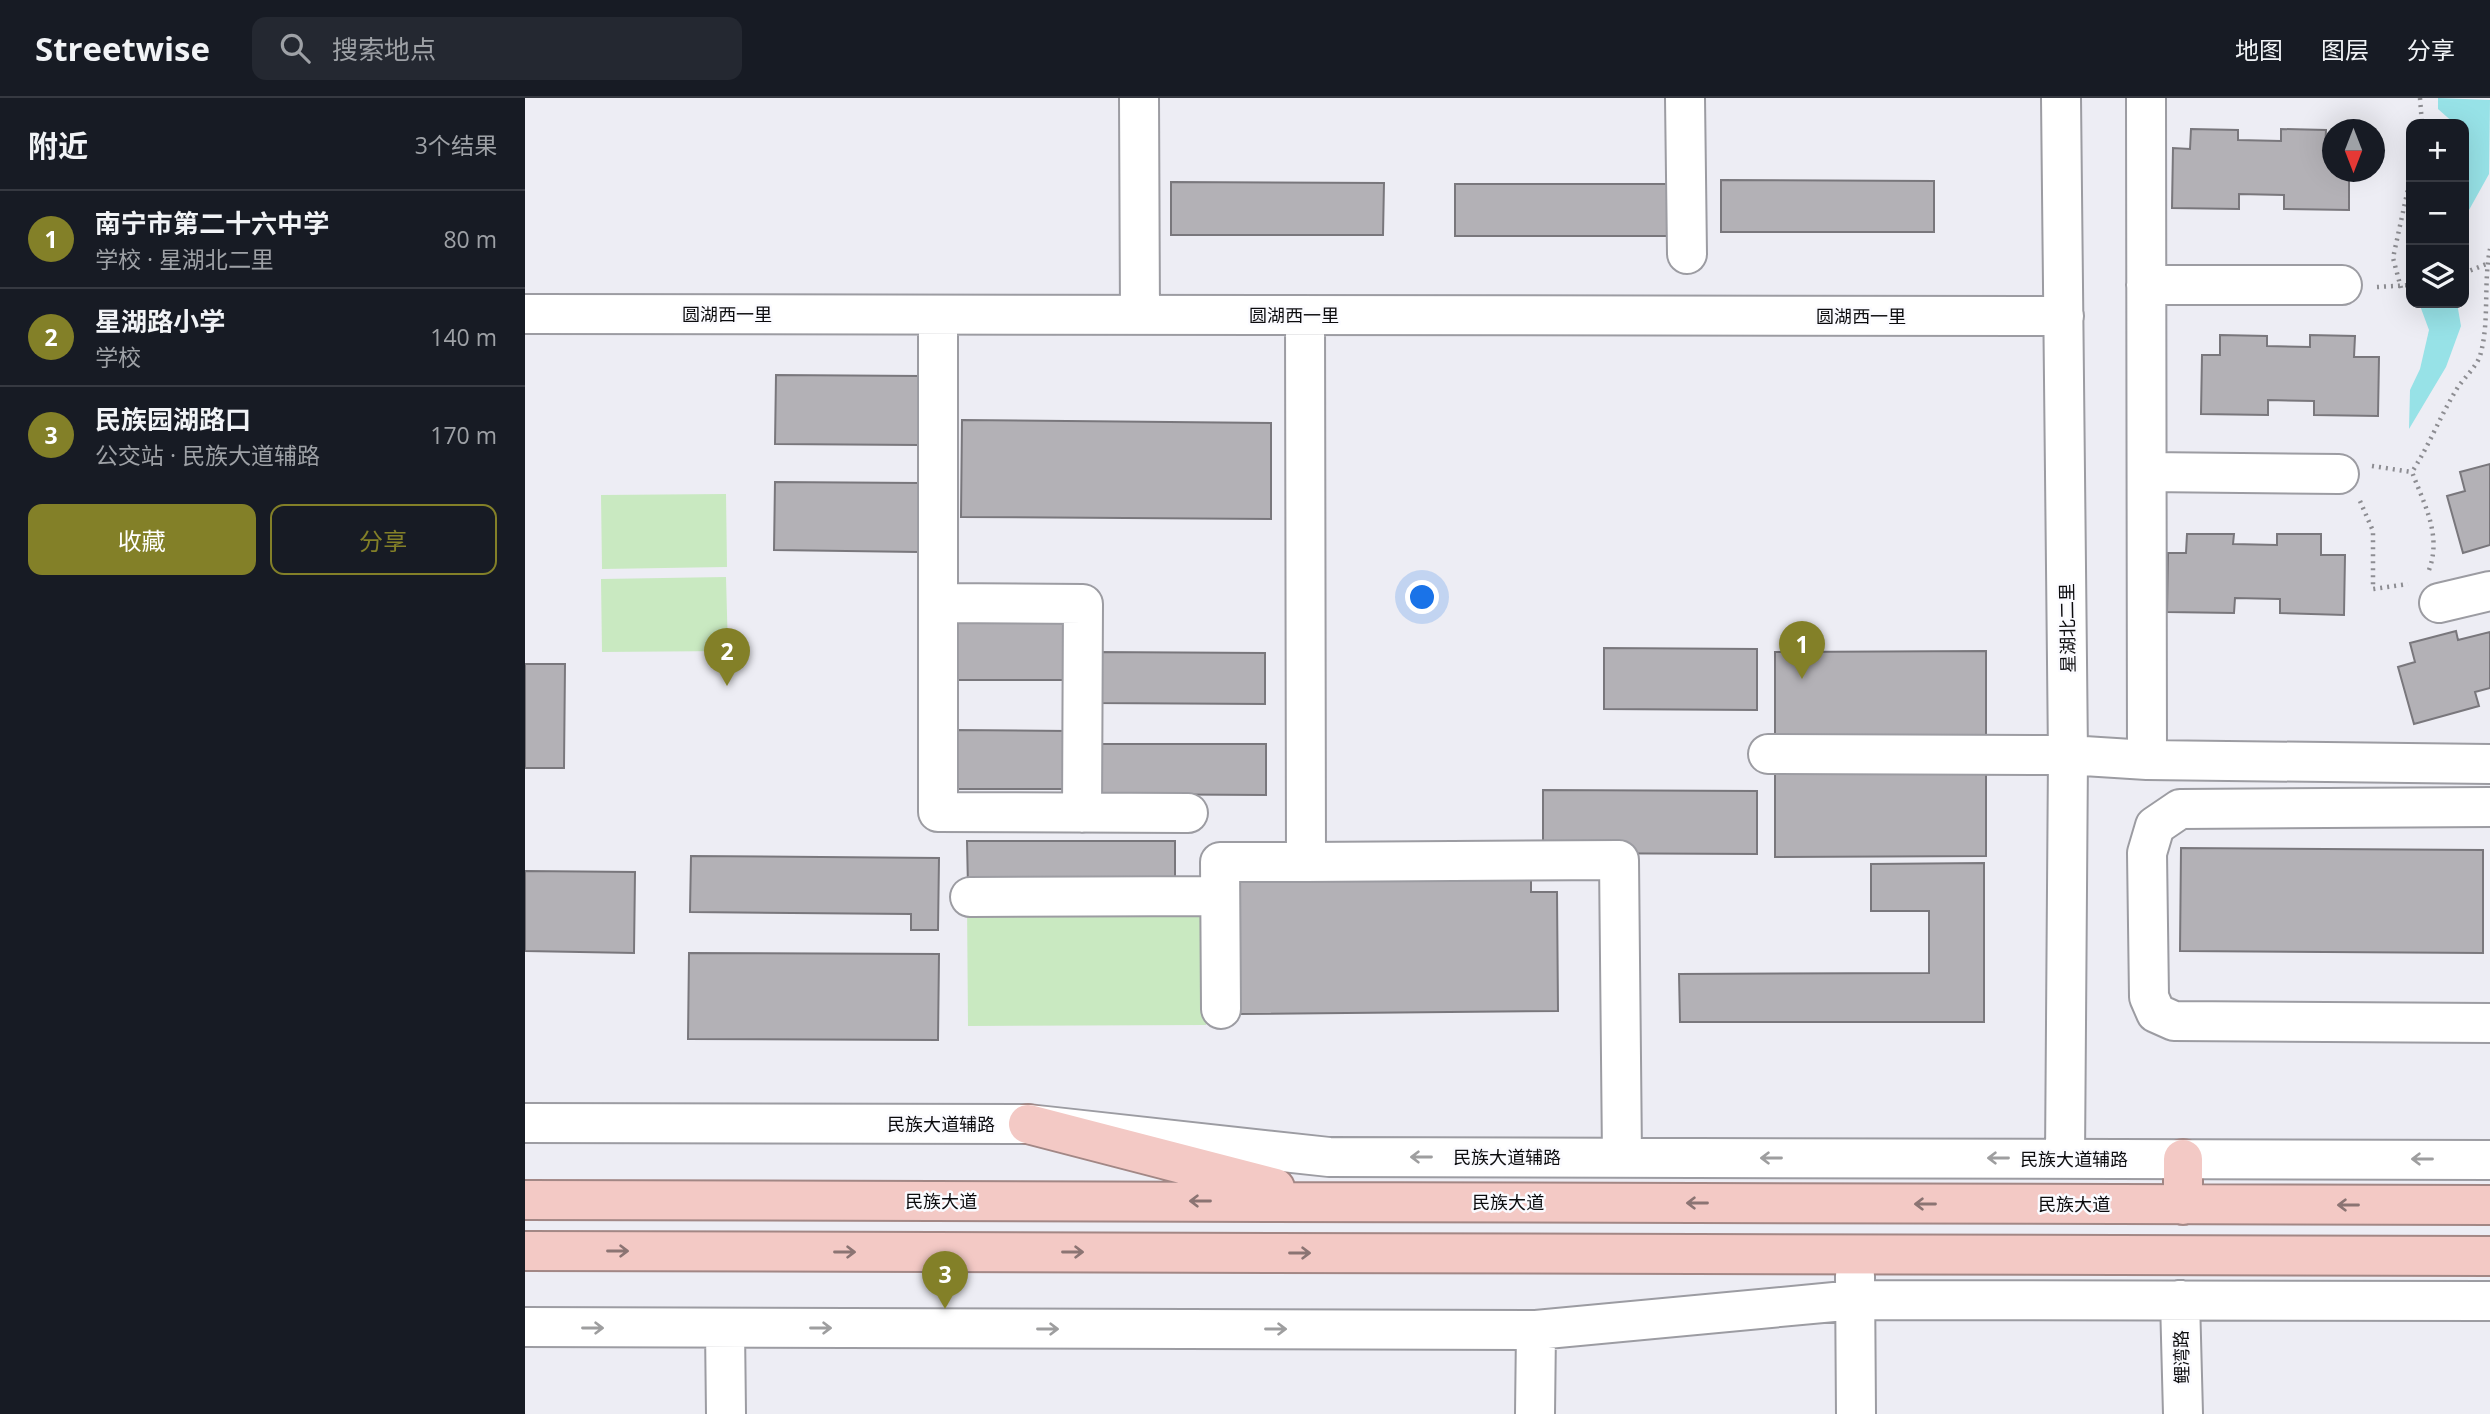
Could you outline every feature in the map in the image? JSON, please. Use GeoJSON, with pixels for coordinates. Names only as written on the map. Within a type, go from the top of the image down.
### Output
{"type":"FeatureCollection","features":[{"type":"Feature","properties":{"kind":"highway"},"geometry":{"type":"LineString","coordinates":[[1028,1124],[1328,1202]]}},
{"type":"Feature","properties":{"kind":"highway"},"geometry":{"type":"LineString","coordinates":[[2183,1159],[2183,1205]]}},
{"type":"Feature","properties":{"kind":"highway","name":"民族大道"},"geometry":{"type":"LineString","coordinates":[[525,1200],[2490,1205]]}},
{"type":"Feature","properties":{"kind":"highway"},"geometry":{"type":"LineString","coordinates":[[525,1251],[2490,1256]]}},
{"type":"Feature","properties":{"kind":"street"},"geometry":{"type":"LineString","coordinates":[[1139,98],[1140,314]]}},
{"type":"Feature","properties":{"kind":"street"},"geometry":{"type":"LineString","coordinates":[[1685,98],[1687,254]]}},
{"type":"Feature","properties":{"kind":"street","name":"星湖北二里"},"geometry":{"type":"LineString","coordinates":[[2061,98],[2068,755],[2065,1158]]}},
{"type":"Feature","properties":{"kind":"street"},"geometry":{"type":"LineString","coordinates":[[2145,98],[2147,760]]}},
{"type":"Feature","properties":{"kind":"street"},"geometry":{"type":"LineString","coordinates":[[2145,285],[2342,285]]}},
{"type":"Feature","properties":{"kind":"street","name":"圆湖西一里"},"geometry":{"type":"LineString","coordinates":[[525,314],[2064,316]]}},
{"type":"Feature","properties":{"kind":"street"},"geometry":{"type":"LineString","coordinates":[[938,314],[938,812],[1188,813]]}},
{"type":"Feature","properties":{"kind":"street"},"geometry":{"type":"LineString","coordinates":[[1305,315],[1306,862]]}},
{"type":"Feature","properties":{"kind":"street"},"geometry":{"type":"LineString","coordinates":[[2148,472],[2339,474]]}},
{"type":"Feature","properties":{"kind":"street"},"geometry":{"type":"LineString","coordinates":[[2427,586],[2490,590]]}},
{"type":"Feature","properties":{"kind":"street"},"geometry":{"type":"LineString","coordinates":[[939,603],[1083,604],[1082,813]]}},
{"type":"Feature","properties":{"kind":"street"},"geometry":{"type":"LineString","coordinates":[[1768,754],[2068,755],[2147,760],[2490,764]]}},
{"type":"Feature","properties":{"kind":"street"},"geometry":{"type":"LineString","coordinates":[[2490,807],[2181,809],[2155,826],[2147,853],[2149,997],[2157,1013],[2174,1021],[2490,1023]]}},
{"type":"Feature","properties":{"kind":"street"},"geometry":{"type":"LineString","coordinates":[[1221,1009],[1220,862],[1619,860],[1622,1157]]}},
{"type":"Feature","properties":{"kind":"street"},"geometry":{"type":"LineString","coordinates":[[970,897],[1220,895]]}},
{"type":"Feature","properties":{"kind":"street","name":"民族大道辅路"},"geometry":{"type":"LineString","coordinates":[[525,1123],[1028,1124],[1329,1157],[2490,1160]]}},
{"type":"Feature","properties":{"kind":"street"},"geometry":{"type":"LineString","coordinates":[[1855,1254],[1856,1414]]}},
{"type":"Feature","properties":{"kind":"street"},"geometry":{"type":"LineString","coordinates":[[525,1327],[1537,1330],[1855,1300],[2490,1301]]}},
{"type":"Feature","properties":{"kind":"street","name":"鲤湾路"},"geometry":{"type":"LineString","coordinates":[[2180,1300],[2183,1414]]}},
{"type":"Feature","properties":{"kind":"street"},"geometry":{"type":"LineString","coordinates":[[725,1328],[726,1414]]}},
{"type":"Feature","properties":{"kind":"street"},"geometry":{"type":"LineString","coordinates":[[1535,1414],[1537,1330]]}},
{"type":"Feature","properties":{"kind":"path"},"geometry":{"type":"LineString","coordinates":[[2420,98],[2422,119]]}},
{"type":"Feature","properties":{"kind":"path"},"geometry":{"type":"LineString","coordinates":[[2406,286],[2401,288],[2393,258],[2409,182]]}},
{"type":"Feature","properties":{"kind":"path"},"geometry":{"type":"LineString","coordinates":[[2339,474],[2359,499],[2372,531],[2372,589],[2427,586],[2435,553],[2433,528],[2412,472],[2432,441],[2458,388],[2480,358],[2487,322],[2490,249]]}},
{"type":"Feature","properties":{"kind":"path"},"geometry":{"type":"LineString","coordinates":[[2469,271],[2488,264]]}},
{"type":"Feature","properties":{"kind":"green space"},"geometry":{"type":"Polygon","coordinates":[[[726,494],[727,567],[602,569],[601,495],[726,494]]]}},
{"type":"Feature","properties":{"kind":"green space"},"geometry":{"type":"Polygon","coordinates":[[[726,577],[728,651],[602,652],[601,579],[726,577]]]}},
{"type":"Feature","properties":{"kind":"green space"},"geometry":{"type":"Polygon","coordinates":[[[1205,902],[1206,1025],[968,1026],[967,903],[1205,902]]]}},
{"type":"Feature","properties":{"kind":"water"},"geometry":{"type":"Polygon","coordinates":[[[2438,98],[2490,100],[2489,174],[2469,210],[2469,119],[2449,119],[2438,109],[2438,98]]]}},
{"type":"Feature","properties":{"kind":"water"},"geometry":{"type":"Polygon","coordinates":[[[2421,308],[2458,308],[2461,326],[2446,367],[2409,429],[2410,390],[2420,369],[2429,330],[2421,308]]]}},
{"type":"Feature","properties":{"kind":"building"},"geometry":{"type":"Polygon","coordinates":[[[2191,129],[2238,130],[2238,140],[2281,141],[2281,129],[2322,130],[2322,182],[2349,182],[2349,210],[2284,209],[2284,195],[2239,194],[2239,209],[2172,208],[2173,148],[2190,149],[2191,129]]]}},
{"type":"Feature","properties":{"kind":"building"},"geometry":{"type":"Polygon","coordinates":[[[1721,180],[1934,181],[1934,232],[1721,232],[1721,180]]]}},
{"type":"Feature","properties":{"kind":"building"},"geometry":{"type":"Polygon","coordinates":[[[1171,182],[1384,183],[1383,235],[1171,235],[1171,182]]]}},
{"type":"Feature","properties":{"kind":"building"},"geometry":{"type":"Polygon","coordinates":[[[1455,184],[1667,184],[1667,236],[1455,236],[1455,184]]]}},
{"type":"Feature","properties":{"kind":"building"},"geometry":{"type":"Polygon","coordinates":[[[2220,335],[2267,336],[2267,346],[2310,347],[2310,335],[2355,336],[2354,357],[2379,357],[2378,416],[2314,415],[2314,401],[2268,400],[2268,415],[2201,414],[2202,355],[2220,355],[2220,335]]]}},
{"type":"Feature","properties":{"kind":"building"},"geometry":{"type":"Polygon","coordinates":[[[776,375],[920,376],[919,445],[775,444],[776,375]]]}},
{"type":"Feature","properties":{"kind":"building"},"geometry":{"type":"Polygon","coordinates":[[[962,420],[1271,423],[1271,519],[961,517],[962,420]]]}},
{"type":"Feature","properties":{"kind":"building"},"geometry":{"type":"Polygon","coordinates":[[[2490,464],[2490,545],[2463,553],[2447,496],[2465,491],[2460,472],[2490,464]]]}},
{"type":"Feature","properties":{"kind":"building"},"geometry":{"type":"Polygon","coordinates":[[[775,482],[919,483],[918,552],[774,550],[775,482]]]}},
{"type":"Feature","properties":{"kind":"building"},"geometry":{"type":"Polygon","coordinates":[[[2187,534],[2234,534],[2233,544],[2277,545],[2277,534],[2321,534],[2321,555],[2345,555],[2344,615],[2280,613],[2280,599],[2235,598],[2234,613],[2167,612],[2168,553],[2186,553],[2187,534]]]}},
{"type":"Feature","properties":{"kind":"building"},"geometry":{"type":"Polygon","coordinates":[[[954,621],[1068,622],[1067,680],[954,680],[954,621]]]}},
{"type":"Feature","properties":{"kind":"building"},"geometry":{"type":"Polygon","coordinates":[[[2456,631],[2458,640],[2490,632],[2490,688],[2475,692],[2479,706],[2414,724],[2398,667],[2415,662],[2410,643],[2456,631]]]}},
{"type":"Feature","properties":{"kind":"building"},"geometry":{"type":"Polygon","coordinates":[[[1604,648],[1757,649],[1757,710],[1604,709],[1604,648]]]}},
{"type":"Feature","properties":{"kind":"building"},"geometry":{"type":"Polygon","coordinates":[[[1986,651],[1986,741],[1775,741],[1775,652],[1986,651]]]}},
{"type":"Feature","properties":{"kind":"building"},"geometry":{"type":"Polygon","coordinates":[[[1094,652],[1265,653],[1265,704],[1093,703],[1094,652]]]}},
{"type":"Feature","properties":{"kind":"building"},"geometry":{"type":"Polygon","coordinates":[[[525,664],[565,664],[564,768],[525,768],[525,664]]]}},
{"type":"Feature","properties":{"kind":"building"},"geometry":{"type":"Polygon","coordinates":[[[954,730],[1068,731],[1067,789],[954,789],[954,730]]]}},
{"type":"Feature","properties":{"kind":"building"},"geometry":{"type":"Polygon","coordinates":[[[1095,744],[1266,744],[1266,795],[1095,794],[1095,744]]]}},
{"type":"Feature","properties":{"kind":"building"},"geometry":{"type":"Polygon","coordinates":[[[1775,767],[1986,767],[1986,856],[1775,857],[1775,767]]]}},
{"type":"Feature","properties":{"kind":"building"},"geometry":{"type":"Polygon","coordinates":[[[1543,790],[1757,791],[1757,854],[1543,853],[1543,790]]]}},
{"type":"Feature","properties":{"kind":"building"},"geometry":{"type":"Polygon","coordinates":[[[967,841],[1175,841],[1175,887],[968,887],[967,841]]]}},
{"type":"Feature","properties":{"kind":"building"},"geometry":{"type":"Polygon","coordinates":[[[2181,848],[2483,850],[2483,953],[2180,951],[2181,848]]]}},
{"type":"Feature","properties":{"kind":"building"},"geometry":{"type":"Polygon","coordinates":[[[691,856],[939,858],[938,930],[911,930],[911,914],[690,912],[691,856]]]}},
{"type":"Feature","properties":{"kind":"building"},"geometry":{"type":"Polygon","coordinates":[[[1984,863],[1984,1022],[1680,1022],[1679,974],[1929,973],[1929,911],[1871,911],[1871,864],[1984,863]]]}},
{"type":"Feature","properties":{"kind":"building"},"geometry":{"type":"Polygon","coordinates":[[[1531,868],[1531,892],[1557,892],[1558,1011],[1236,1014],[1235,870],[1531,868]]]}},
{"type":"Feature","properties":{"kind":"building"},"geometry":{"type":"Polygon","coordinates":[[[525,871],[635,872],[634,953],[525,951],[525,871]]]}},
{"type":"Feature","properties":{"kind":"building"},"geometry":{"type":"Polygon","coordinates":[[[689,953],[939,954],[938,1040],[688,1039],[689,953]]]}},
{"type":"Feature","properties":{"kind":"place","name":"南宁市第二十六中学"},"geometry":{"type":"Point","coordinates":[1802,679]}},
{"type":"Feature","properties":{"kind":"place","name":"星湖路小学"},"geometry":{"type":"Point","coordinates":[727,686]}},
{"type":"Feature","properties":{"kind":"place","name":"民族园湖路口"},"geometry":{"type":"Point","coordinates":[945,1309]}}]}
